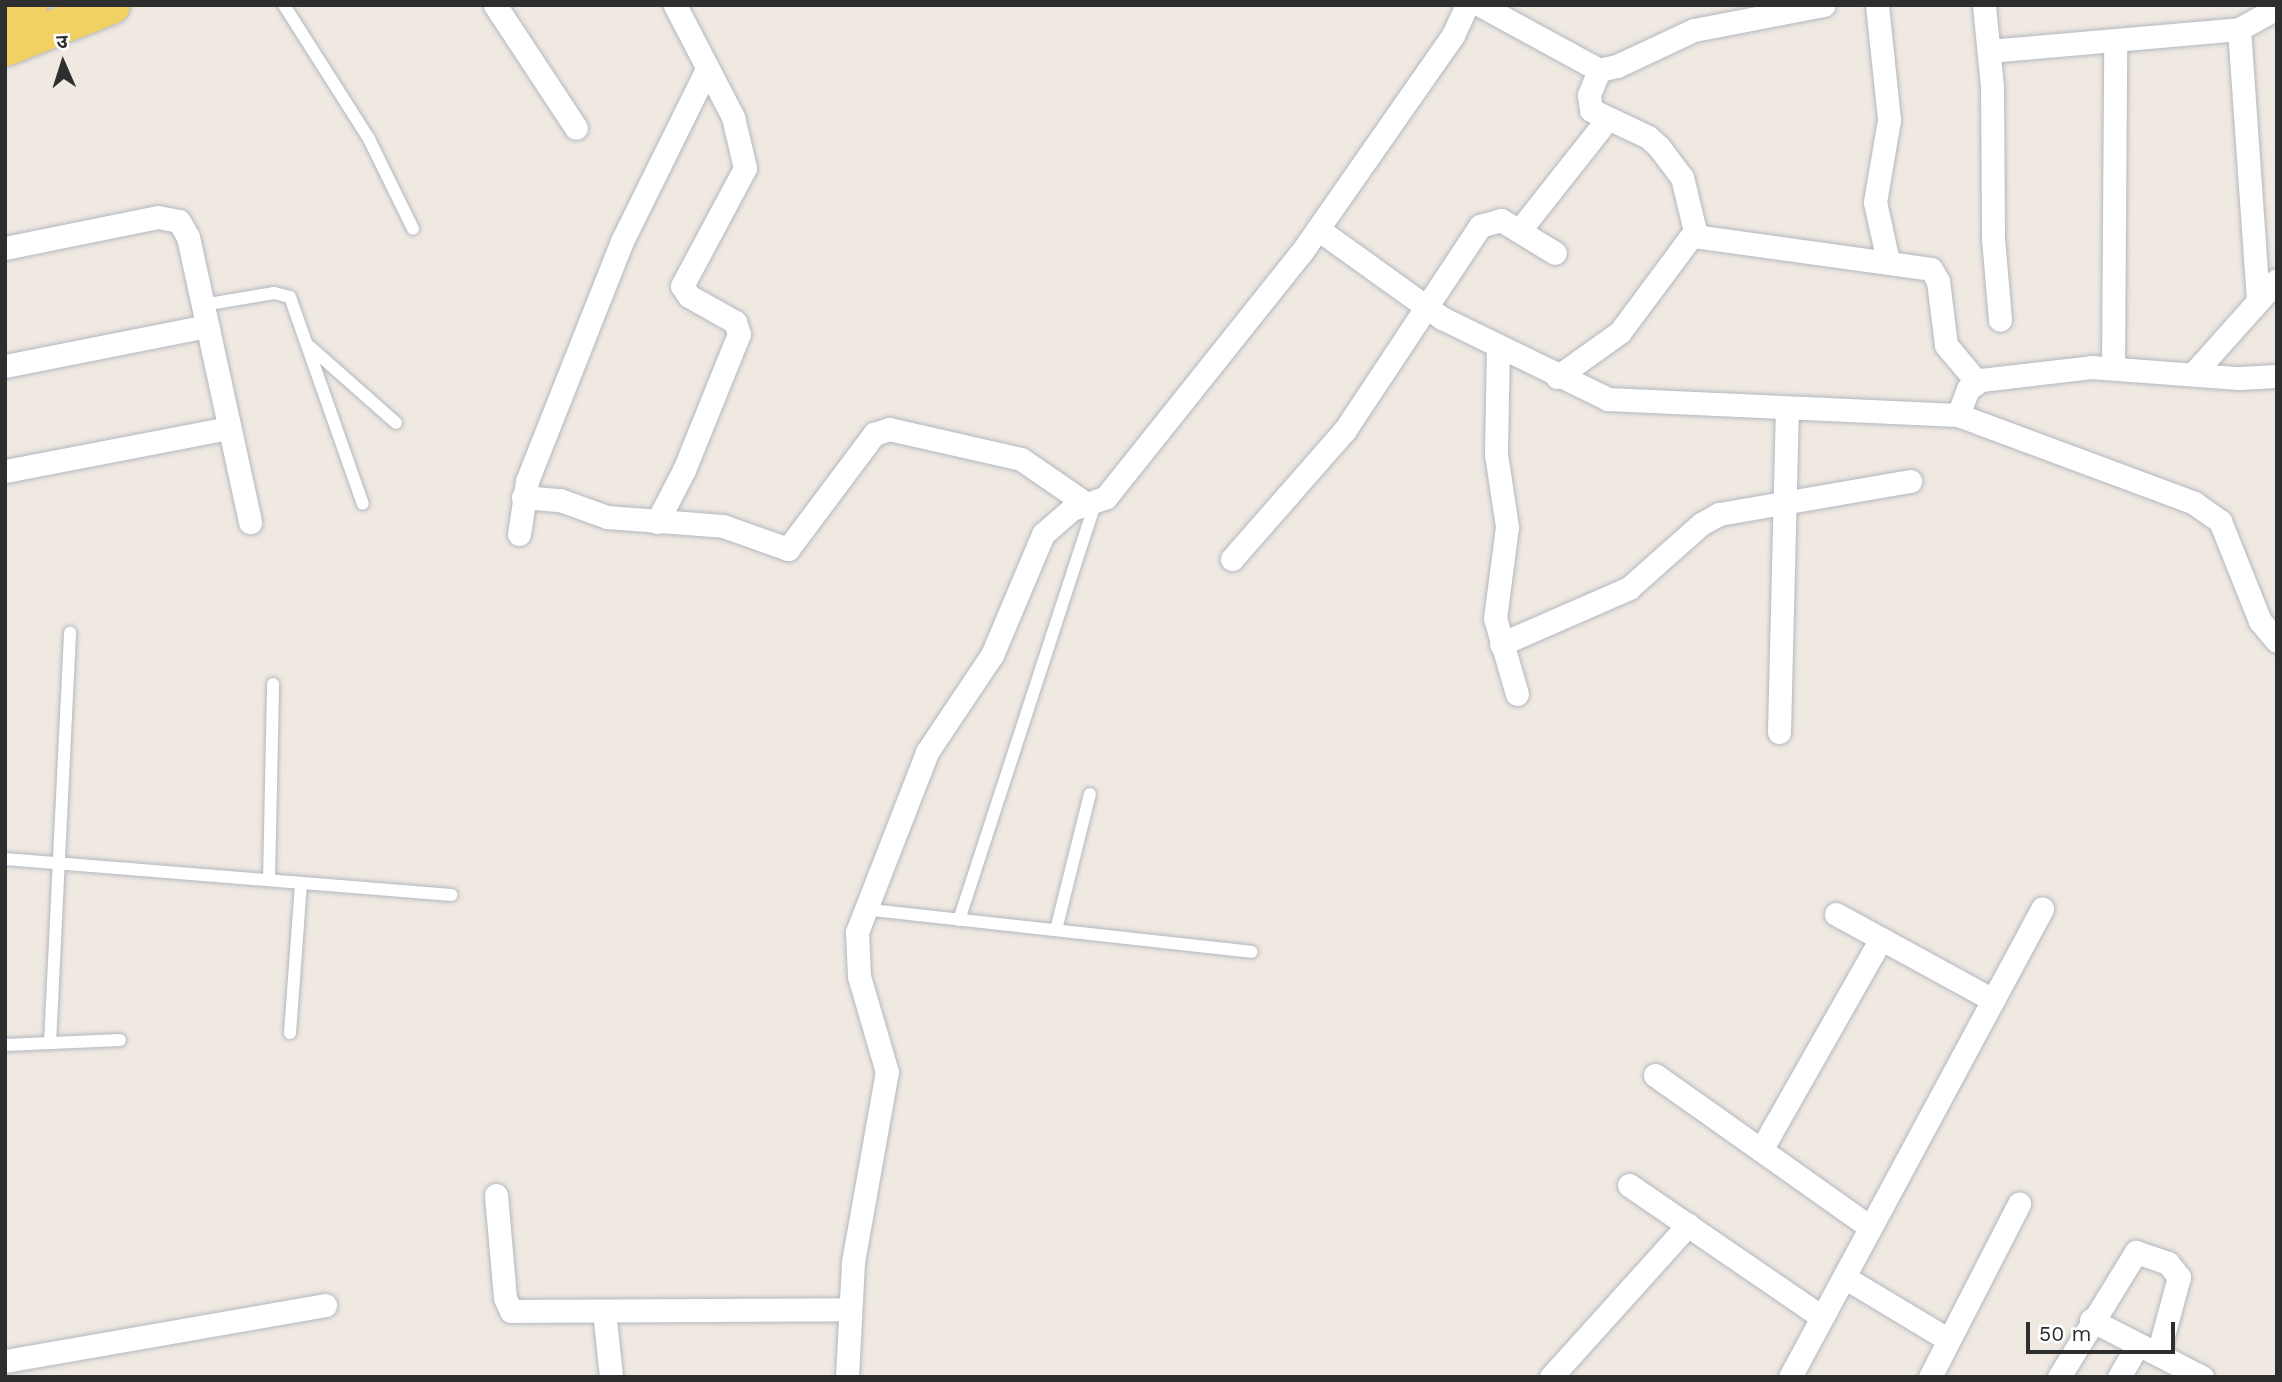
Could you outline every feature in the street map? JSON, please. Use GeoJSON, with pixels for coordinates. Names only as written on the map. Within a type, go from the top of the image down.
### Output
{"type":"FeatureCollection","features":[{"type":"Feature","properties":{"kind":"main road"},"geometry":{"type":"LineString","coordinates":[[5,14],[28,5]]}},
{"type":"Feature","properties":{"kind":"main road"},"geometry":{"type":"LineString","coordinates":[[5,47],[111,5]]}},
{"type":"Feature","properties":{"kind":"street"},"geometry":{"type":"LineString","coordinates":[[495,5],[576,128]]}},
{"type":"Feature","properties":{"kind":"street"},"geometry":{"type":"LineString","coordinates":[[657,522],[684,470],[739,334],[735,322],[688,296],[682,286],[745,167],[738,131],[674,5]]}},
{"type":"Feature","properties":{"kind":"street"},"geometry":{"type":"LineString","coordinates":[[847,1377],[853,1262],[887,1072],[855,954],[863,909],[927,752],[992,655],[1038,543],[1056,520],[1106,497],[1318,229],[1453,35],[1466,5]]}},
{"type":"Feature","properties":{"kind":"street"},"geometry":{"type":"LineString","coordinates":[[1480,5],[1599,70],[1617,66],[1735,14],[1824,5]]}},
{"type":"Feature","properties":{"kind":"street"},"geometry":{"type":"LineString","coordinates":[[1877,5],[1889,120],[1875,202],[1888,261]]}},
{"type":"Feature","properties":{"kind":"street"},"geometry":{"type":"LineString","coordinates":[[1984,5],[1989,51],[2000,320]]}},
{"type":"Feature","properties":{"kind":"street"},"geometry":{"type":"LineString","coordinates":[[1989,51],[2239,29],[2277,8]]}},
{"type":"Feature","properties":{"kind":"street"},"geometry":{"type":"LineString","coordinates":[[2239,29],[2259,298]]}},
{"type":"Feature","properties":{"kind":"street"},"geometry":{"type":"LineString","coordinates":[[2113,367],[2115,42]]}},
{"type":"Feature","properties":{"kind":"street"},"geometry":{"type":"LineString","coordinates":[[519,534],[523,497],[622,241],[707,69]]}},
{"type":"Feature","properties":{"kind":"street"},"geometry":{"type":"LineString","coordinates":[[1599,70],[1588,103],[1595,115],[1635,130],[1659,147],[1682,177],[1695,231],[1709,240],[1924,265],[1936,273],[1946,345],[1977,382]]}},
{"type":"Feature","properties":{"kind":"street"},"geometry":{"type":"LineString","coordinates":[[1519,232],[1606,121]]}},
{"type":"Feature","properties":{"kind":"street"},"geometry":{"type":"LineString","coordinates":[[5,248],[158,217],[179,221],[188,237],[250,522]]}},
{"type":"Feature","properties":{"kind":"street"},"geometry":{"type":"LineString","coordinates":[[1232,559],[1345,430],[1424,305],[1480,226],[1501,220],[1555,253]]}},
{"type":"Feature","properties":{"kind":"street"},"geometry":{"type":"LineString","coordinates":[[1318,229],[1424,305],[1498,347],[1608,399],[1958,415],[2207,511],[2228,535],[2260,621],[2277,641]]}},
{"type":"Feature","properties":{"kind":"street"},"geometry":{"type":"LineString","coordinates":[[1557,377],[1620,332],[1695,231]]}},
{"type":"Feature","properties":{"kind":"street"},"geometry":{"type":"LineString","coordinates":[[2193,374],[2277,280]]}},
{"type":"Feature","properties":{"kind":"street"},"geometry":{"type":"LineString","coordinates":[[5,366],[205,316]]}},
{"type":"Feature","properties":{"kind":"street"},"geometry":{"type":"LineString","coordinates":[[1498,347],[1496,454],[1507,527],[1495,618],[1517,694]]}},
{"type":"Feature","properties":{"kind":"street"},"geometry":{"type":"LineString","coordinates":[[1958,415],[1968,389],[1977,382],[2113,367],[2193,374],[2277,376]]}},
{"type":"Feature","properties":{"kind":"street"},"geometry":{"type":"LineString","coordinates":[[1779,732],[1787,408]]}},
{"type":"Feature","properties":{"kind":"street"},"geometry":{"type":"LineString","coordinates":[[5,471],[229,428]]}},
{"type":"Feature","properties":{"kind":"street"},"geometry":{"type":"LineString","coordinates":[[523,497],[560,500],[607,517],[723,526],[788,549],[874,434],[889,429],[1020,459],[1091,505]]}},
{"type":"Feature","properties":{"kind":"street"},"geometry":{"type":"LineString","coordinates":[[1501,644],[1621,593],[1709,519],[1784,500],[1910,481]]}},
{"type":"Feature","properties":{"kind":"street"},"geometry":{"type":"LineString","coordinates":[[1790,1377],[2042,909]]}},
{"type":"Feature","properties":{"kind":"street"},"geometry":{"type":"LineString","coordinates":[[1836,914],[1993,1000]]}},
{"type":"Feature","properties":{"kind":"street"},"geometry":{"type":"LineString","coordinates":[[1761,1150],[1881,939]]}},
{"type":"Feature","properties":{"kind":"street"},"geometry":{"type":"LineString","coordinates":[[1656,1075],[1870,1227]]}},
{"type":"Feature","properties":{"kind":"street"},"geometry":{"type":"LineString","coordinates":[[1629,1185],[1822,1317]]}},
{"type":"Feature","properties":{"kind":"street"},"geometry":{"type":"LineString","coordinates":[[496,1195],[506,1306],[517,1312],[850,1309]]}},
{"type":"Feature","properties":{"kind":"street"},"geometry":{"type":"LineString","coordinates":[[1930,1377],[2019,1204]]}},
{"type":"Feature","properties":{"kind":"street"},"geometry":{"type":"LineString","coordinates":[[1551,1377],[1688,1225]]}},
{"type":"Feature","properties":{"kind":"street"},"geometry":{"type":"LineString","coordinates":[[2059,1377],[2130,1256],[2144,1252],[2168,1263],[2179,1277],[2148,1349],[2119,1377]]}},
{"type":"Feature","properties":{"kind":"street"},"geometry":{"type":"LineString","coordinates":[[1844,1277],[1949,1340]]}},
{"type":"Feature","properties":{"kind":"street"},"geometry":{"type":"LineString","coordinates":[[5,1361],[325,1305]]}},
{"type":"Feature","properties":{"kind":"street"},"geometry":{"type":"LineString","coordinates":[[604,1311],[611,1377]]}},
{"type":"Feature","properties":{"kind":"street"},"geometry":{"type":"LineString","coordinates":[[2091,1320],[2202,1377]]}},
{"type":"Feature","properties":{"kind":"lane"},"geometry":{"type":"LineString","coordinates":[[284,5],[369,139],[412,229]]}},
{"type":"Feature","properties":{"kind":"lane"},"geometry":{"type":"LineString","coordinates":[[205,316],[283,294],[294,304],[363,504]]}},
{"type":"Feature","properties":{"kind":"lane"},"geometry":{"type":"LineString","coordinates":[[308,345],[396,423]]}},
{"type":"Feature","properties":{"kind":"lane"},"geometry":{"type":"LineString","coordinates":[[959,920],[1091,505]]}},
{"type":"Feature","properties":{"kind":"lane"},"geometry":{"type":"LineString","coordinates":[[50,1043],[70,632]]}},
{"type":"Feature","properties":{"kind":"lane"},"geometry":{"type":"LineString","coordinates":[[269,880],[273,684]]}},
{"type":"Feature","properties":{"kind":"lane"},"geometry":{"type":"LineString","coordinates":[[1056,930],[1090,794]]}},
{"type":"Feature","properties":{"kind":"lane"},"geometry":{"type":"LineString","coordinates":[[5,859],[452,895]]}},
{"type":"Feature","properties":{"kind":"lane"},"geometry":{"type":"LineString","coordinates":[[290,1032],[301,883]]}},
{"type":"Feature","properties":{"kind":"lane"},"geometry":{"type":"LineString","coordinates":[[863,909],[1252,952]]}},
{"type":"Feature","properties":{"kind":"lane"},"geometry":{"type":"LineString","coordinates":[[5,1045],[120,1040]]}}]}
